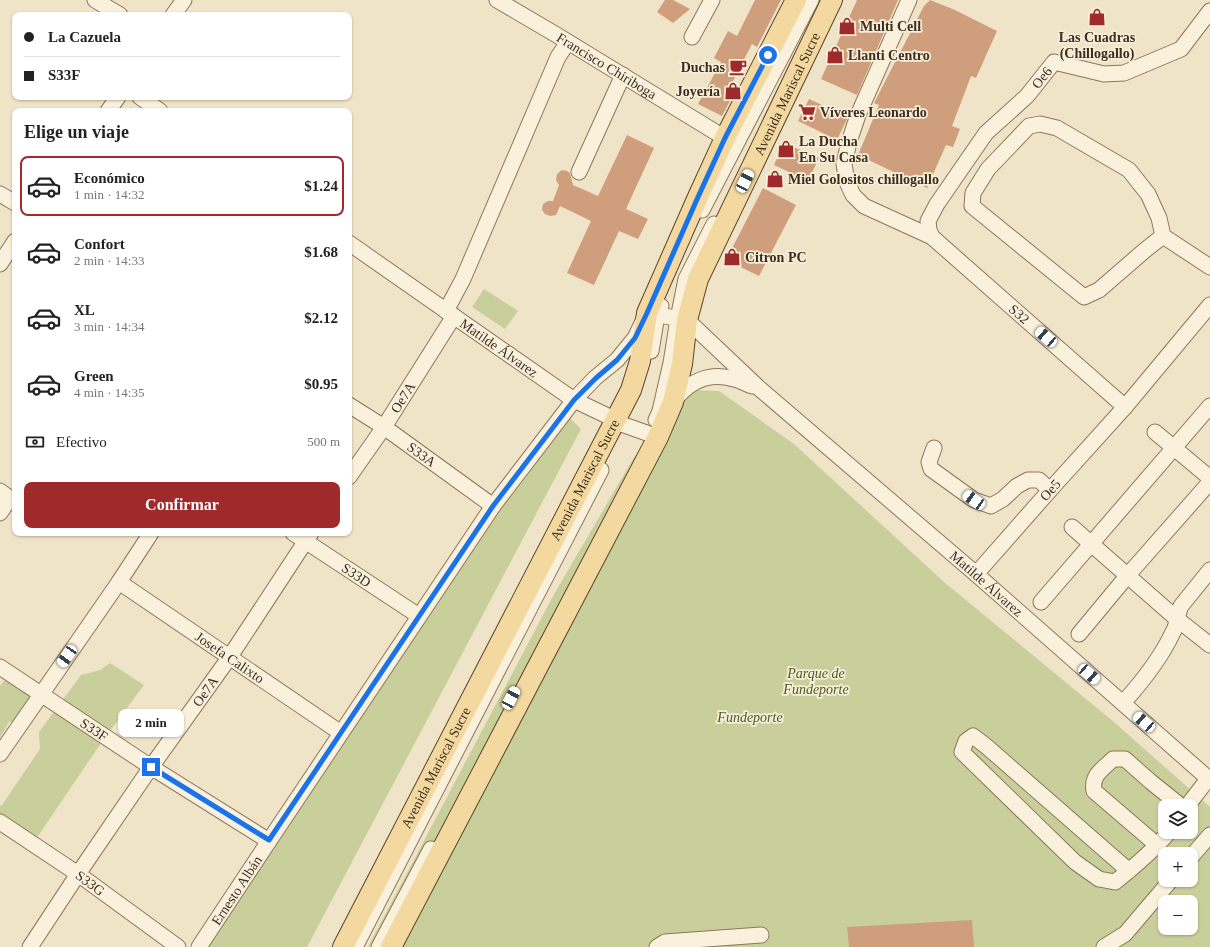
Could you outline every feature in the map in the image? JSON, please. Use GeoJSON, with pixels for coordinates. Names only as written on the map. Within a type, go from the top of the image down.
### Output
{"type":"FeatureCollection","features":[{"type":"Feature","properties":{"kind":"main road","name":"Avenida Mariscal Sucre"},"geometry":{"type":"LineString","coordinates":[[343,947],[620,422],[640,361],[652,314],[698,197],[731,141],[796,0]]}},
{"type":"Feature","properties":{"kind":"main road","name":"Avenida Mariscal Sucre"},"geometry":{"type":"LineString","coordinates":[[391,947],[654,436],[673,402],[682,364],[682,320],[698,279],[832,0]]}},
{"type":"Feature","properties":{"kind":"street"},"geometry":{"type":"LineString","coordinates":[[95,0],[115,12]]}},
{"type":"Feature","properties":{"kind":"street"},"geometry":{"type":"LineString","coordinates":[[175,12],[184,0]]}},
{"type":"Feature","properties":{"kind":"street","name":"Francisco Chiriboga"},"geometry":{"type":"LineString","coordinates":[[497,0],[731,141]]}},
{"type":"Feature","properties":{"kind":"street"},"geometry":{"type":"LineString","coordinates":[[692,37],[712,0]]}},
{"type":"Feature","properties":{"kind":"street"},"geometry":{"type":"LineString","coordinates":[[731,141],[811,0]]}},
{"type":"Feature","properties":{"kind":"street"},"geometry":{"type":"LineString","coordinates":[[379,947],[654,436],[682,320],[686,279],[825,0]]}},
{"type":"Feature","properties":{"kind":"street","name":"S32"},"geometry":{"type":"LineString","coordinates":[[909,0],[858,115],[849,142],[844,164],[847,182],[853,195],[864,206],[932,237],[1126,407]]}},
{"type":"Feature","properties":{"kind":"street","name":"Oe6"},"geometry":{"type":"LineString","coordinates":[[932,237],[929,230],[928,221],[937,204],[986,133],[1027,96],[1054,62],[1104,74],[1124,72],[1181,49],[1210,11]]}},
{"type":"Feature","properties":{"kind":"street","name":"Oe7A"},"geometry":{"type":"LineString","coordinates":[[352,473],[384,427],[450,314],[558,56],[568,42]]}},
{"type":"Feature","properties":{"kind":"street"},"geometry":{"type":"LineString","coordinates":[[579,172],[623,75]]}},
{"type":"Feature","properties":{"kind":"street"},"geometry":{"type":"LineString","coordinates":[[144,100],[156,108]]}},
{"type":"Feature","properties":{"kind":"street"},"geometry":{"type":"LineString","coordinates":[[1163,236],[1099,290],[1084,297],[972,206],[973,193],[988,169],[1029,126],[1040,124],[1057,128],[1129,170],[1148,194],[1159,218],[1163,236],[1210,267]]}},
{"type":"Feature","properties":{"kind":"street"},"geometry":{"type":"LineString","coordinates":[[0,194],[12,201]]}},
{"type":"Feature","properties":{"kind":"street"},"geometry":{"type":"LineString","coordinates":[[0,264],[12,246]]}},
{"type":"Feature","properties":{"kind":"street","name":"Matilde Álvarez"},"geometry":{"type":"LineString","coordinates":[[352,248],[574,400],[654,436]]}},
{"type":"Feature","properties":{"kind":"street","name":"Oe5"},"geometry":{"type":"LineString","coordinates":[[976,574],[1126,407],[1210,305]]}},
{"type":"Feature","properties":{"kind":"street"},"geometry":{"type":"LineString","coordinates":[[652,314],[682,320]]}},
{"type":"Feature","properties":{"kind":"street","name":"Ernesto Albán"},"geometry":{"type":"LineString","coordinates":[[199,947],[493,506],[574,400],[617,360],[652,314]]}},
{"type":"Feature","properties":{"kind":"street","name":"Matilde Álvarez"},"geometry":{"type":"LineString","coordinates":[[682,320],[1123,703],[1210,784]]}},
{"type":"Feature","properties":{"kind":"street","name":"Matilde Álvarez"},"geometry":{"type":"LineString","coordinates":[[673,402],[680,392],[689,385],[712,377],[724,376],[760,389]]}},
{"type":"Feature","properties":{"kind":"street"},"geometry":{"type":"LineString","coordinates":[[1041,602],[1210,406]]}},
{"type":"Feature","properties":{"kind":"street","name":"S33A"},"geometry":{"type":"LineString","coordinates":[[352,407],[384,427],[493,506]]}},
{"type":"Feature","properties":{"kind":"street"},"geometry":{"type":"LineString","coordinates":[[355,947],[620,422]]}},
{"type":"Feature","properties":{"kind":"street"},"geometry":{"type":"LineString","coordinates":[[1155,432],[1210,478]]}},
{"type":"Feature","properties":{"kind":"street"},"geometry":{"type":"LineString","coordinates":[[934,448],[928,462],[931,469],[974,500],[991,506],[1003,499],[1017,486],[1028,480],[1040,480],[1050,490]]}},
{"type":"Feature","properties":{"kind":"street"},"geometry":{"type":"LineString","coordinates":[[1079,634],[1128,575],[1210,482]]}},
{"type":"Feature","properties":{"kind":"street"},"geometry":{"type":"LineString","coordinates":[[0,513],[8,497]]}},
{"type":"Feature","properties":{"kind":"street"},"geometry":{"type":"LineString","coordinates":[[1072,527],[1177,620],[1210,645]]}},
{"type":"Feature","properties":{"kind":"street"},"geometry":{"type":"LineString","coordinates":[[0,754],[149,536]]}},
{"type":"Feature","properties":{"kind":"street","name":"Oe7A"},"geometry":{"type":"LineString","coordinates":[[30,947],[151,767],[229,658],[303,536]]}},
{"type":"Feature","properties":{"kind":"street","name":"S33D"},"geometry":{"type":"LineString","coordinates":[[303,536],[419,616]]}},
{"type":"Feature","properties":{"kind":"street"},"geometry":{"type":"LineString","coordinates":[[1123,703],[1134,691],[1159,657],[1174,631],[1178,611],[1210,570]]}},
{"type":"Feature","properties":{"kind":"street","name":"Josefa Calixto"},"geometry":{"type":"LineString","coordinates":[[119,582],[341,733]]}},
{"type":"Feature","properties":{"kind":"street","name":"S33F"},"geometry":{"type":"LineString","coordinates":[[0,667],[151,767],[269,840]]}},
{"type":"Feature","properties":{"kind":"street"},"geometry":{"type":"LineString","coordinates":[[1129,871],[986,746],[973,736],[966,741],[962,752],[1074,862],[1099,879],[1115,882],[1129,871],[1163,839]]}},
{"type":"Feature","properties":{"kind":"street"},"geometry":{"type":"LineString","coordinates":[[1158,845],[1094,791],[1092,783],[1096,776],[1113,759],[1125,759],[1172,799]]}},
{"type":"Feature","properties":{"kind":"street"},"geometry":{"type":"LineString","coordinates":[[1193,799],[1210,784]]}},
{"type":"Feature","properties":{"kind":"street"},"geometry":{"type":"LineString","coordinates":[[1198,804],[1210,784]]}},
{"type":"Feature","properties":{"kind":"street","name":"S33G"},"geometry":{"type":"LineString","coordinates":[[0,822],[78,874],[178,947]]}},
{"type":"Feature","properties":{"kind":"street"},"geometry":{"type":"LineString","coordinates":[[1198,849],[1210,835]]}},
{"type":"Feature","properties":{"kind":"street"},"geometry":{"type":"LineString","coordinates":[[1104,947],[1125,934],[1165,887]]}},
{"type":"Feature","properties":{"kind":"street"},"geometry":{"type":"LineString","coordinates":[[657,947],[665,942],[761,935]]}},
{"type":"Feature","properties":{"kind":"green space"},"geometry":{"type":"Polygon","coordinates":[[[484,289],[518,311],[505,329],[472,307],[484,289]]]}},
{"type":"Feature","properties":{"kind":"green space","name":"Fundeporte"},"geometry":{"type":"Polygon","coordinates":[[[690,390],[719,391],[794,444],[944,582],[1114,722],[1210,807],[1210,947],[368,947],[553,596],[633,459],[668,410],[690,390]]]}},
{"type":"Feature","properties":{"kind":"green space"},"geometry":{"type":"Polygon","coordinates":[[[556,409],[565,413],[581,429],[307,947],[202,947],[556,409]]]}},
{"type":"Feature","properties":{"kind":"green space"},"geometry":{"type":"Polygon","coordinates":[[[110,663],[144,685],[99,746],[34,842],[0,819],[0,806],[40,749],[39,732],[81,675],[100,670],[110,663]]]}},
{"type":"Feature","properties":{"kind":"green space"},"geometry":{"type":"Polygon","coordinates":[[[6,678],[42,700],[25,722],[9,722],[0,738],[0,686],[6,678]]]}},
{"type":"Feature","properties":{"kind":"building"},"geometry":{"type":"Polygon","coordinates":[[[665,0],[673,0],[690,9],[673,23],[657,12],[665,0]]]}},
{"type":"Feature","properties":{"kind":"building"},"geometry":{"type":"Polygon","coordinates":[[[755,0],[781,0],[757,47],[752,44],[731,85],[737,88],[722,116],[698,104],[721,62],[714,58],[728,31],[737,36],[755,0]]]}},
{"type":"Feature","properties":{"kind":"building"},"geometry":{"type":"Polygon","coordinates":[[[857,0],[898,0],[857,95],[821,79],[857,0]]]}},
{"type":"Feature","properties":{"kind":"building"},"geometry":{"type":"Polygon","coordinates":[[[930,0],[955,10],[997,31],[976,78],[971,76],[952,126],[960,129],[953,147],[946,145],[927,188],[858,155],[879,105],[874,103],[924,6],[930,0]]]}},
{"type":"Feature","properties":{"kind":"building"},"geometry":{"type":"Polygon","coordinates":[[[809,99],[848,117],[837,140],[798,121],[809,99]]]}},
{"type":"Feature","properties":{"kind":"building"},"geometry":{"type":"Polygon","coordinates":[[[627,135],[654,148],[626,209],[648,219],[638,239],[619,231],[594,285],[567,273],[591,221],[560,206],[556,215],[550,216],[545,214],[542,210],[543,204],[548,201],[553,201],[559,185],[556,180],[557,174],[562,170],[570,173],[573,185],[598,196],[627,135]]]}},
{"type":"Feature","properties":{"kind":"building"},"geometry":{"type":"Polygon","coordinates":[[[784,143],[819,158],[808,181],[774,165],[784,143]]]}},
{"type":"Feature","properties":{"kind":"building"},"geometry":{"type":"Polygon","coordinates":[[[763,188],[796,205],[759,276],[726,260],[763,188]]]}},
{"type":"Feature","properties":{"kind":"building"},"geometry":{"type":"Polygon","coordinates":[[[972,920],[974,947],[849,947],[847,927],[972,920]]]}},
{"type":"Feature","properties":{"kind":"place","name":"Las Cuadras (Chillogallo)"},"geometry":{"type":"Point","coordinates":[1097,17]}},
{"type":"Feature","properties":{"kind":"place","name":"Multi Cell"},"geometry":{"type":"Point","coordinates":[847,26]}},
{"type":"Feature","properties":{"kind":"place","name":"Llanti Centro"},"geometry":{"type":"Point","coordinates":[835,55]}},
{"type":"Feature","properties":{"kind":"place","name":"Duchas"},"geometry":{"type":"Point","coordinates":[738,67]}},
{"type":"Feature","properties":{"kind":"place","name":"Joyería"},"geometry":{"type":"Point","coordinates":[733,91]}},
{"type":"Feature","properties":{"kind":"place","name":"Víveres Leonardo"},"geometry":{"type":"Point","coordinates":[807,112]}},
{"type":"Feature","properties":{"kind":"place","name":"La Ducha En Su Casa"},"geometry":{"type":"Point","coordinates":[786,149]}},
{"type":"Feature","properties":{"kind":"place","name":"Miel Golositos chillogallo"},"geometry":{"type":"Point","coordinates":[775,179]}},
{"type":"Feature","properties":{"kind":"place","name":"Citron PC"},"geometry":{"type":"Point","coordinates":[732,257]}},
{"type":"Feature","properties":{"kind":"route"},"geometry":{"type":"LineString","coordinates":[[151,767],[269,840],[493,506],[574,400],[617,360],[635,338],[725,138],[768,55]]}},
{"type":"Feature","properties":{"kind":"park label","name":"Parque de Fundeporte"},"geometry":{"type":"Point","coordinates":[816,682]}}]}
